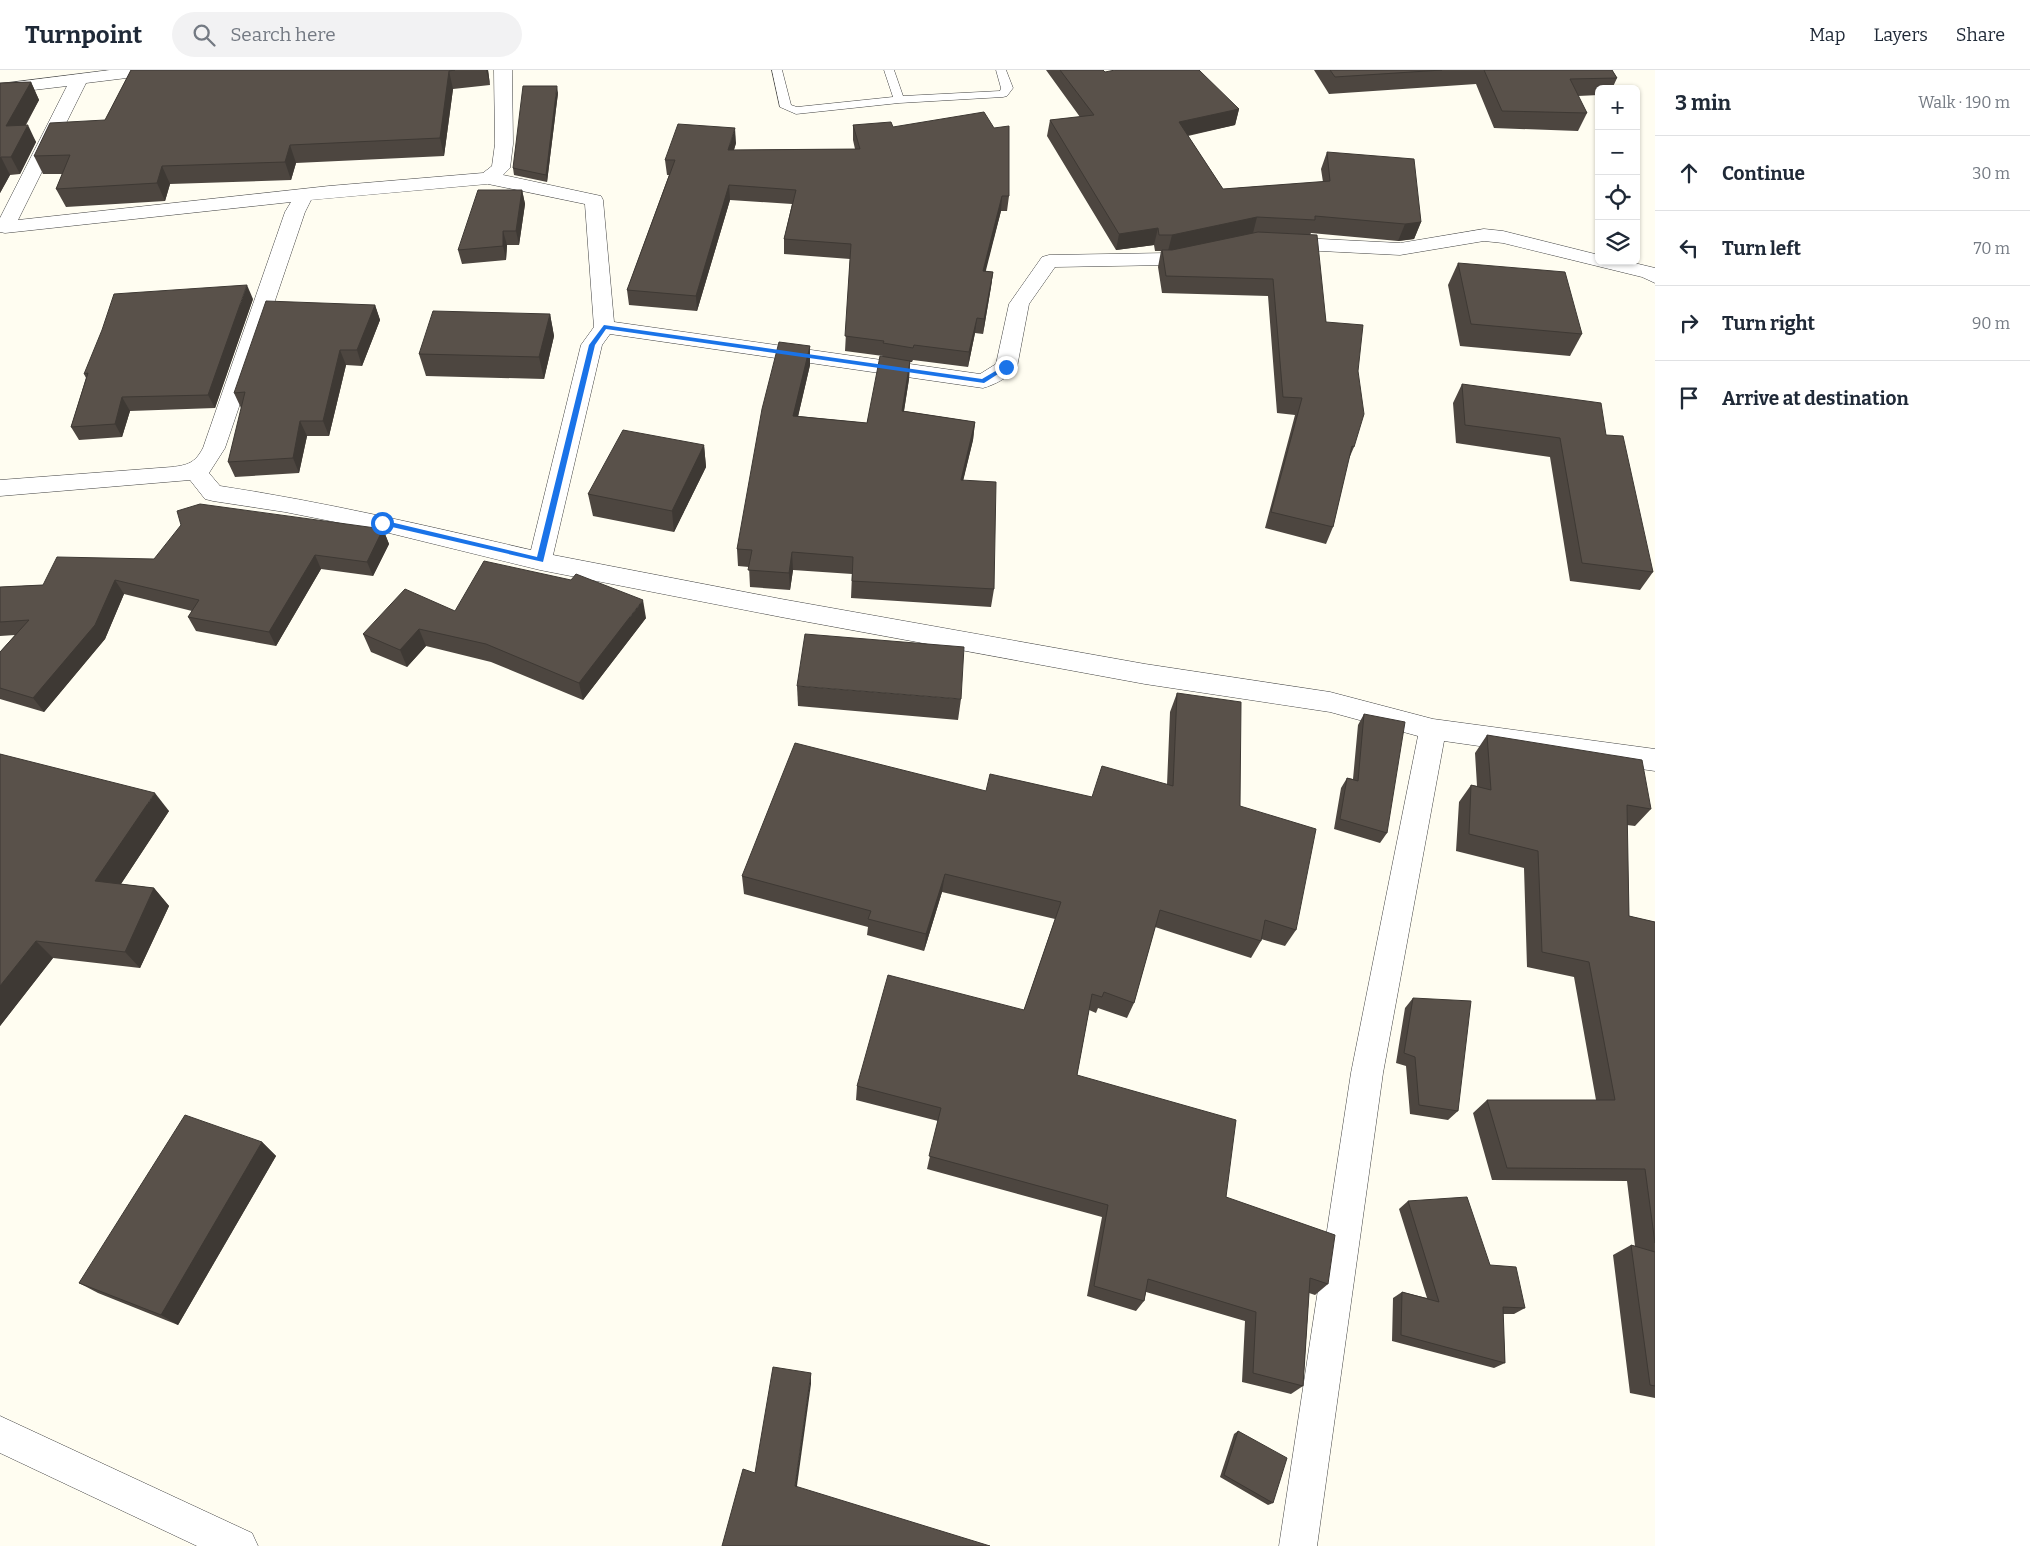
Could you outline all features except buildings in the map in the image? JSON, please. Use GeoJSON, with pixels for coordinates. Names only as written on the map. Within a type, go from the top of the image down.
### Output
{"type":"FeatureCollection","features":[{"type":"Feature","properties":{"kind":"street"},"geometry":{"type":"LineString","coordinates":[[0,89],[152,70]]}},
{"type":"Feature","properties":{"kind":"street"},"geometry":{"type":"LineString","coordinates":[[488,178],[501,168],[504,144],[503,70]]}},
{"type":"Feature","properties":{"kind":"street"},"geometry":{"type":"LineString","coordinates":[[2,231],[79,80]]}},
{"type":"Feature","properties":{"kind":"street"},"geometry":{"type":"LineString","coordinates":[[2,231],[304,195],[488,178],[594,200],[604,327],[592,345],[540,561]]}},
{"type":"Feature","properties":{"kind":"street"},"geometry":{"type":"LineString","coordinates":[[0,488],[195,471],[205,466],[214,448],[292,222],[304,195]]}},
{"type":"Feature","properties":{"kind":"street"},"geometry":{"type":"LineString","coordinates":[[1262,242],[1400,249],[1484,235],[1503,237],[1649,273],[1655,277]]}},
{"type":"Feature","properties":{"kind":"street"},"geometry":{"type":"LineString","coordinates":[[604,327],[984,381],[1006,367],[1019,304],[1049,261],[1168,259],[1215,249]]}},
{"type":"Feature","properties":{"kind":"street"},"geometry":{"type":"LineString","coordinates":[[195,471],[213,493],[284,504],[382,523],[540,561],[781,608],[1145,674],[1330,702],[1433,728],[1655,760]]}},
{"type":"Feature","properties":{"kind":"street"},"geometry":{"type":"LineString","coordinates":[[1298,1546],[1367,1073],[1433,728]]}},
{"type":"Feature","properties":{"kind":"street"},"geometry":{"type":"LineString","coordinates":[[0,1434],[239,1546]]}},
{"type":"Feature","properties":{"kind":"lane"},"geometry":{"type":"LineString","coordinates":[[777,70],[786,107],[796,111],[899,100],[1003,94],[1007,88],[1001,70]]}},
{"type":"Feature","properties":{"kind":"lane"},"geometry":{"type":"LineString","coordinates":[[889,70],[899,100]]}},
{"type":"Feature","properties":{"kind":"route"},"geometry":{"type":"LineString","coordinates":[[382,523],[540,561],[592,345],[604,327],[984,381],[1006,367]]}}]}
